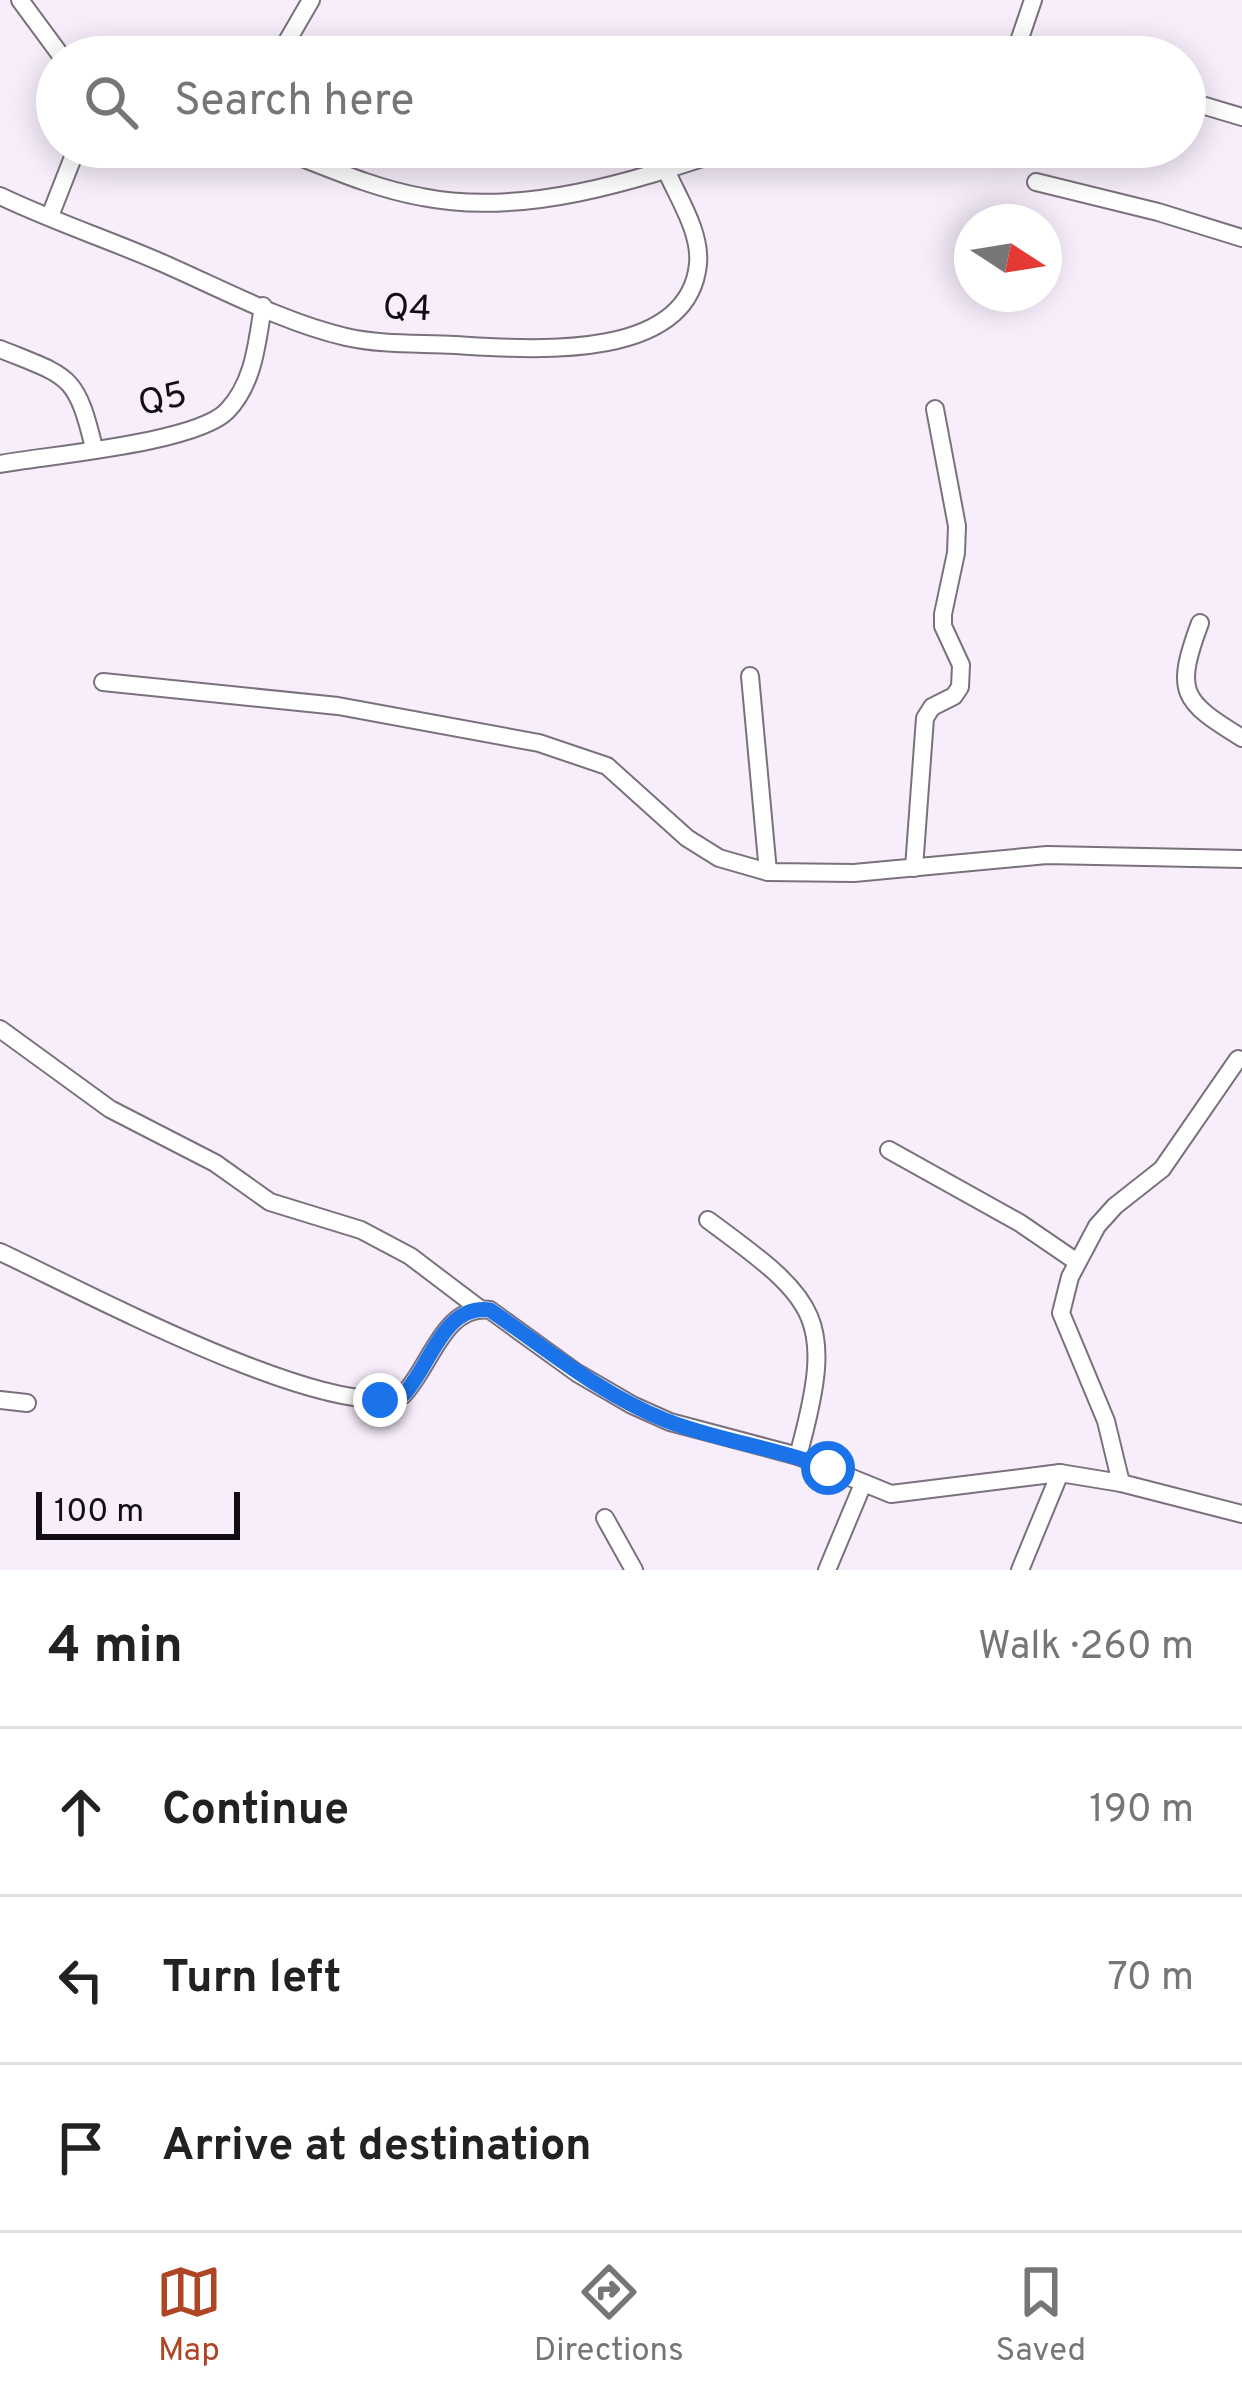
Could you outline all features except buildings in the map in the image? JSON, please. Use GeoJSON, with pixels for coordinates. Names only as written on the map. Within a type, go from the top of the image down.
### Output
{"type":"FeatureCollection","features":[{"type":"Feature","properties":{"kind":"street"},"geometry":{"type":"LineString","coordinates":[[20,0],[47,36]]}},
{"type":"Feature","properties":{"kind":"street"},"geometry":{"type":"LineString","coordinates":[[290,36],[311,0]]}},
{"type":"Feature","properties":{"kind":"street"},"geometry":{"type":"LineString","coordinates":[[1021,36],[1033,0]]}},
{"type":"Feature","properties":{"kind":"street"},"geometry":{"type":"LineString","coordinates":[[1206,106],[1242,117]]}},
{"type":"Feature","properties":{"kind":"street"},"geometry":{"type":"LineString","coordinates":[[50,216],[69,168]]}},
{"type":"Feature","properties":{"kind":"street"},"geometry":{"type":"LineString","coordinates":[[331,168],[386,188],[452,201],[536,198],[672,168]]}},
{"type":"Feature","properties":{"kind":"street","name":"Q4"},"geometry":{"type":"LineString","coordinates":[[0,196],[322,330],[364,340],[543,349],[586,346],[633,335],[677,312],[698,266],[696,241],[666,170]]}},
{"type":"Feature","properties":{"kind":"street"},"geometry":{"type":"LineString","coordinates":[[1036,182],[1242,238]]}},
{"type":"Feature","properties":{"kind":"street","name":"Q5"},"geometry":{"type":"LineString","coordinates":[[0,464],[173,436],[215,421],[228,411],[248,380],[263,306]]}},
{"type":"Feature","properties":{"kind":"street"},"geometry":{"type":"LineString","coordinates":[[0,349],[56,371],[73,384],[94,448]]}},
{"type":"Feature","properties":{"kind":"street"},"geometry":{"type":"LineString","coordinates":[[914,868],[925,718],[932,706],[954,696],[962,676],[943,626],[957,526],[935,409]]}},
{"type":"Feature","properties":{"kind":"street"},"geometry":{"type":"LineString","coordinates":[[1200,623],[1189,653],[1188,694],[1197,710],[1242,738]]}},
{"type":"Feature","properties":{"kind":"street"},"geometry":{"type":"LineString","coordinates":[[750,676],[768,872]]}},
{"type":"Feature","properties":{"kind":"street"},"geometry":{"type":"LineString","coordinates":[[103,682],[338,706],[539,743],[607,766],[687,838],[719,858],[768,872],[914,868],[1048,855],[1242,859]]}},
{"type":"Feature","properties":{"kind":"street"},"geometry":{"type":"LineString","coordinates":[[0,1029],[110,1109],[215,1163],[271,1202],[361,1230],[410,1256],[480,1309]]}},
{"type":"Feature","properties":{"kind":"street"},"geometry":{"type":"LineString","coordinates":[[1121,1483],[1106,1421],[1061,1313],[1077,1262],[1114,1205],[1172,1156],[1238,1060]]}},
{"type":"Feature","properties":{"kind":"street"},"geometry":{"type":"LineString","coordinates":[[889,1150],[1020,1223],[1077,1262]]}},
{"type":"Feature","properties":{"kind":"street"},"geometry":{"type":"LineString","coordinates":[[708,1220],[792,1286],[813,1324],[818,1366],[798,1456]]}},
{"type":"Feature","properties":{"kind":"street"},"geometry":{"type":"LineString","coordinates":[[0,1252],[198,1348],[316,1387],[380,1400],[403,1395],[458,1316],[490,1310],[577,1373],[632,1405],[670,1422],[798,1456],[863,1484],[906,1495],[1060,1473],[1121,1483],[1242,1514]]}},
{"type":"Feature","properties":{"kind":"street"},"geometry":{"type":"LineString","coordinates":[[0,1400],[27,1402]]}},
{"type":"Feature","properties":{"kind":"street"},"geometry":{"type":"LineString","coordinates":[[1020,1570],[1060,1473]]}},
{"type":"Feature","properties":{"kind":"street"},"geometry":{"type":"LineString","coordinates":[[827,1570],[863,1484]]}},
{"type":"Feature","properties":{"kind":"street"},"geometry":{"type":"LineString","coordinates":[[605,1518],[634,1570]]}},
{"type":"Feature","properties":{"kind":"route"},"geometry":{"type":"LineString","coordinates":[[380,1400],[403,1395],[414,1384],[458,1316],[466,1310],[490,1310],[577,1373],[632,1405],[670,1422],[828,1468]]}}]}
